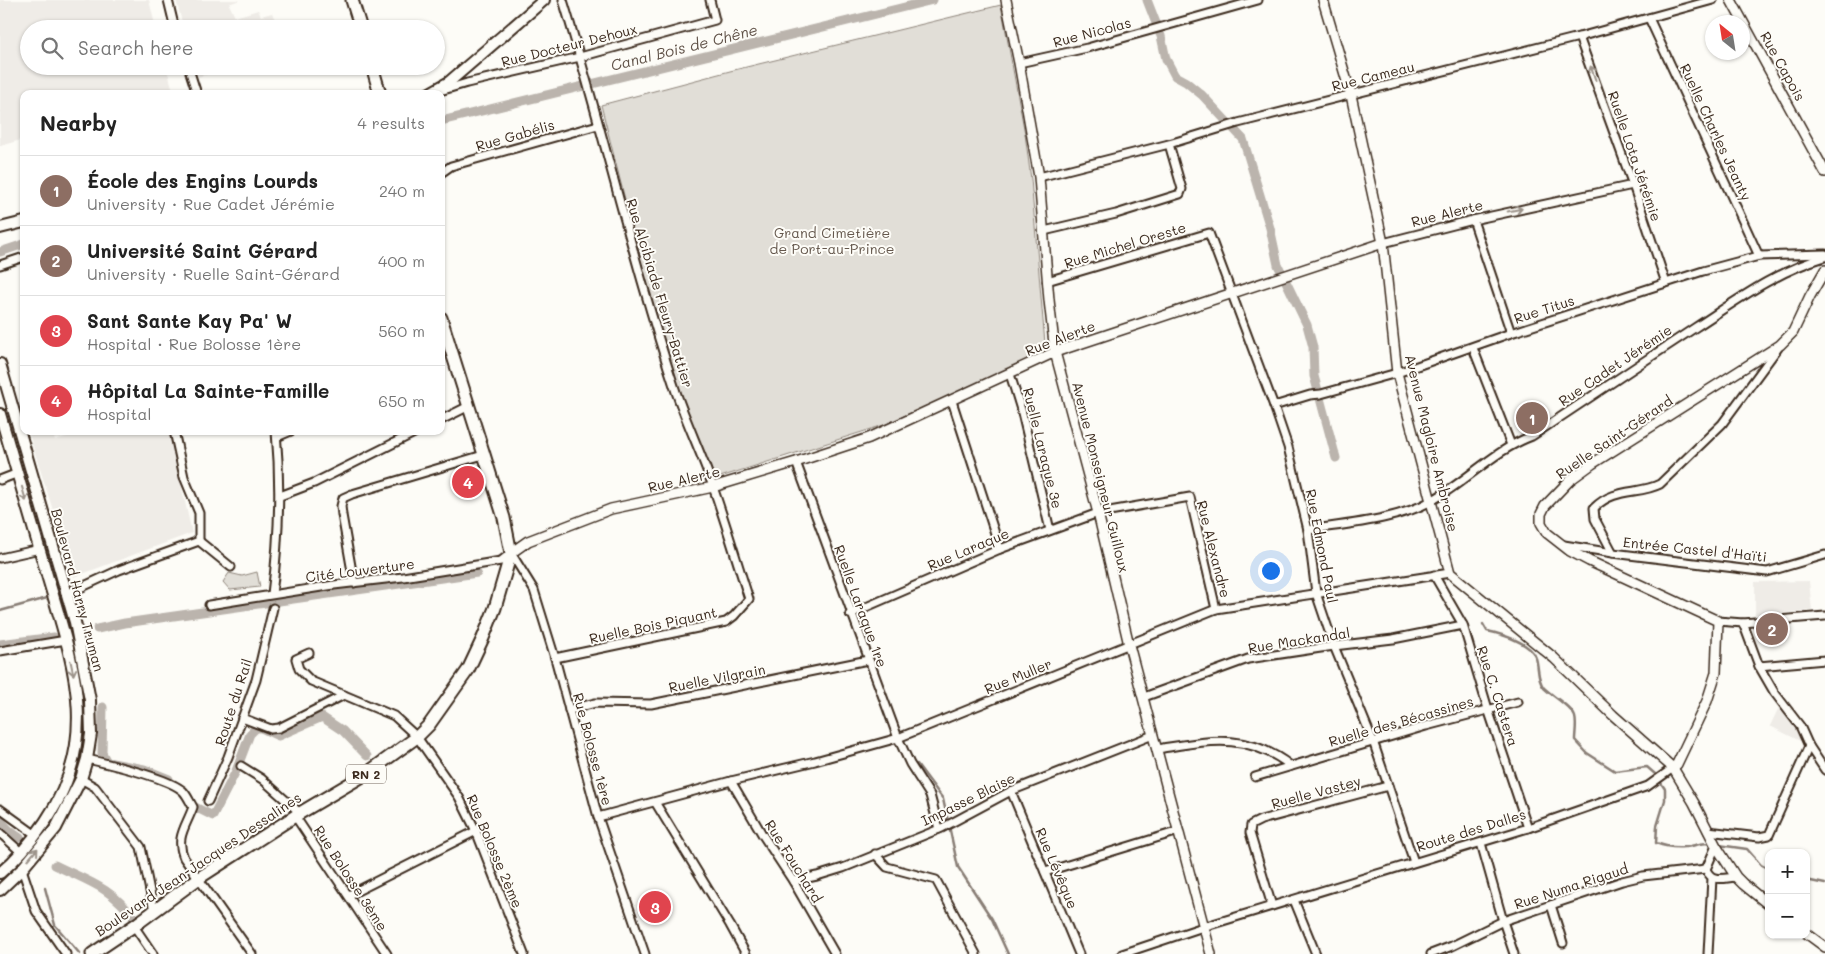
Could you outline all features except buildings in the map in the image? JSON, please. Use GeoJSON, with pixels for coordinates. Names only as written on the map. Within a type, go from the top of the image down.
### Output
{"type":"FeatureCollection","features":[{"type":"Feature","properties":{"kind":"main road"},"geometry":{"type":"LineString","coordinates":[[352,0],[358,20]]}},
{"type":"Feature","properties":{"kind":"main road"},"geometry":{"type":"LineString","coordinates":[[436,90],[449,82],[540,1]]}},
{"type":"Feature","properties":{"kind":"main road"},"geometry":{"type":"LineString","coordinates":[[375,75],[379,90]]}},
{"type":"Feature","properties":{"kind":"main road"},"geometry":{"type":"LineString","coordinates":[[0,228],[20,223]]}},
{"type":"Feature","properties":{"kind":"main road","name":"Boulevard Jean-Jacques Dessalines"},"geometry":{"type":"LineString","coordinates":[[92,954],[154,912],[199,878],[298,814],[366,774],[417,737],[430,725],[468,670],[484,638],[511,553],[504,518],[469,406],[445,341]]}},
{"type":"Feature","properties":{"kind":"main road","name":"Boulevard Harry Truman"},"geometry":{"type":"LineString","coordinates":[[0,364],[20,433]]}},
{"type":"Feature","properties":{"kind":"main road","name":"Boulevard Harry Truman"},"geometry":{"type":"LineString","coordinates":[[0,414],[66,640],[76,689],[79,725],[77,747],[64,789],[53,810],[22,853],[5,862],[0,873]]}},
{"type":"Feature","properties":{"kind":"main road","name":"Boulevard Harry Truman"},"geometry":{"type":"LineString","coordinates":[[0,890],[22,869],[56,828],[81,779],[87,759],[91,734],[90,700],[83,656],[21,435]]}},
{"type":"Feature","properties":{"kind":"street"},"geometry":{"type":"LineString","coordinates":[[168,0],[173,20]]}},
{"type":"Feature","properties":{"kind":"street","name":"Rue Alcibiade Fleury-Battier"},"geometry":{"type":"LineString","coordinates":[[563,0],[676,393],[713,487]]}},
{"type":"Feature","properties":{"kind":"street","name":"Rue Docteur Dehoux"},"geometry":{"type":"LineString","coordinates":[[443,90],[580,57],[715,20],[710,0]]}},
{"type":"Feature","properties":{"kind":"street","name":"Rue Nicolas"},"geometry":{"type":"LineString","coordinates":[[1019,64],[1087,48],[1258,0]]}},
{"type":"Feature","properties":{"kind":"street","name":"Avenue Magloire Ambroise"},"geometry":{"type":"LineString","coordinates":[[1323,0],[1351,95],[1383,243],[1397,373],[1450,573]]}},
{"type":"Feature","properties":{"kind":"street","name":"Rue Cameau"},"geometry":{"type":"LineString","coordinates":[[1039,177],[1170,144],[1238,123],[1580,37],[1713,0]]}},
{"type":"Feature","properties":{"kind":"street","name":"Rue Capois"},"geometry":{"type":"LineString","coordinates":[[1731,0],[1825,172]]}},
{"type":"Feature","properties":{"kind":"street","name":"Avenue Monseigneur Guilloux"},"geometry":{"type":"LineString","coordinates":[[1007,3],[1039,177],[1047,281],[1055,352],[1098,513],[1129,645],[1211,954]]}},
{"type":"Feature","properties":{"kind":"street","name":"Ruelle Charles Jeanty"},"geometry":{"type":"LineString","coordinates":[[1649,18],[1759,256]]}},
{"type":"Feature","properties":{"kind":"street","name":"Ruelle Lota Jérémie"},"geometry":{"type":"LineString","coordinates":[[1580,37],[1666,283]]}},
{"type":"Feature","properties":{"kind":"street"},"geometry":{"type":"LineString","coordinates":[[191,75],[196,90]]}},
{"type":"Feature","properties":{"kind":"street","name":"Rue Gabélis"},"geometry":{"type":"LineString","coordinates":[[445,170],[451,166],[598,125]]}},
{"type":"Feature","properties":{"kind":"street"},"geometry":{"type":"LineString","coordinates":[[1044,231],[1116,214],[1180,194],[1182,189],[1170,144]]}},
{"type":"Feature","properties":{"kind":"street","name":"Rue Alerte"},"geometry":{"type":"LineString","coordinates":[[511,553],[528,541],[612,510],[713,487],[869,438],[1055,352],[1383,243],[1473,220],[1633,185]]}},
{"type":"Feature","properties":{"kind":"street"},"geometry":{"type":"LineString","coordinates":[[1473,220],[1512,333]]}},
{"type":"Feature","properties":{"kind":"street","name":"Rue Michel Oreste"},"geometry":{"type":"LineString","coordinates":[[1047,281],[1209,233]]}},
{"type":"Feature","properties":{"kind":"street","name":"Rue Edmond Paul"},"geometry":{"type":"LineString","coordinates":[[1209,233],[1233,293],[1288,446],[1308,530],[1316,593],[1334,646],[1373,741],[1414,862]]}},
{"type":"Feature","properties":{"kind":"street","name":"Rue Titus"},"geometry":{"type":"LineString","coordinates":[[1274,406],[1310,394],[1321,394],[1397,373],[1666,283],[1759,256],[1825,255]]}},
{"type":"Feature","properties":{"kind":"street","name":"Rue Cadet Jérémie"},"geometry":{"type":"LineString","coordinates":[[1308,530],[1366,521],[1412,510],[1432,501],[1511,445],[1532,436],[1773,277],[1825,255]]}},
{"type":"Feature","properties":{"kind":"street"},"geometry":{"type":"LineString","coordinates":[[0,265],[20,258]]}},
{"type":"Feature","properties":{"kind":"street","name":"Ruelle Saint-Gérard"},"geometry":{"type":"LineString","coordinates":[[1825,270],[1793,332],[1780,345],[1607,455],[1564,486],[1552,497],[1541,514],[1541,523],[1547,533],[1561,544],[1590,561],[1718,621],[1742,623],[1825,616]]}},
{"type":"Feature","properties":{"kind":"street"},"geometry":{"type":"LineString","coordinates":[[1613,553],[1595,520],[1594,508],[1600,502],[1624,492],[1653,488],[1660,484],[1722,424],[1780,345]]}},
{"type":"Feature","properties":{"kind":"street"},"geometry":{"type":"LineString","coordinates":[[1473,348],[1511,445]]}},
{"type":"Feature","properties":{"kind":"street","name":"Ruelle Laraque 3e"},"geometry":{"type":"LineString","coordinates":[[1010,374],[1022,413],[1050,530]]}},
{"type":"Feature","properties":{"kind":"street"},"geometry":{"type":"LineString","coordinates":[[952,401],[1000,549]]}},
{"type":"Feature","properties":{"kind":"street"},"geometry":{"type":"LineString","coordinates":[[445,418],[469,406]]}},
{"type":"Feature","properties":{"kind":"street"},"geometry":{"type":"LineString","coordinates":[[175,435],[184,477],[199,513],[199,541]]}},
{"type":"Feature","properties":{"kind":"street"},"geometry":{"type":"LineString","coordinates":[[272,594],[278,543],[280,496],[276,435]]}},
{"type":"Feature","properties":{"kind":"street"},"geometry":{"type":"LineString","coordinates":[[280,496],[314,483],[410,435]]}},
{"type":"Feature","properties":{"kind":"street"},"geometry":{"type":"LineString","coordinates":[[354,582],[342,515],[341,506],[344,498],[483,455]]}},
{"type":"Feature","properties":{"kind":"street","name":"Ruelle Laraque 1re"},"geometry":{"type":"LineString","coordinates":[[796,462],[850,614],[898,738],[930,795],[939,829]]}},
{"type":"Feature","properties":{"kind":"street"},"geometry":{"type":"LineString","coordinates":[[0,480],[18,472]]}},
{"type":"Feature","properties":{"kind":"street","name":"Ruelle Bois Piquant"},"geometry":{"type":"LineString","coordinates":[[555,658],[726,622],[734,616],[749,599],[713,487]]}},
{"type":"Feature","properties":{"kind":"street","name":"Rue Alexandre"},"geometry":{"type":"LineString","coordinates":[[1098,513],[1190,497],[1216,609]]}},
{"type":"Feature","properties":{"kind":"street","name":"Rue Laraque"},"geometry":{"type":"LineString","coordinates":[[850,614],[1000,549],[1098,513]]}},
{"type":"Feature","properties":{"kind":"street"},"geometry":{"type":"LineString","coordinates":[[67,594],[119,570],[199,541]]}},
{"type":"Feature","properties":{"kind":"street"},"geometry":{"type":"LineString","coordinates":[[199,541],[231,567]]}},
{"type":"Feature","properties":{"kind":"street","name":"Entrée Castel d'Haïti"},"geometry":{"type":"LineString","coordinates":[[1561,544],[1613,553],[1767,572],[1825,555]]}},
{"type":"Feature","properties":{"kind":"street"},"geometry":{"type":"LineString","coordinates":[[0,558],[40,549]]}},
{"type":"Feature","properties":{"kind":"street","name":"Cité Louverture"},"geometry":{"type":"LineString","coordinates":[[209,605],[501,561],[511,553]]}},
{"type":"Feature","properties":{"kind":"street","name":"Rue Bolosse 1ère"},"geometry":{"type":"LineString","coordinates":[[511,553],[534,590],[555,658],[598,817],[645,954]]}},
{"type":"Feature","properties":{"kind":"street"},"geometry":{"type":"LineString","coordinates":[[1450,573],[1554,658],[1613,715],[1673,768],[1716,846],[1736,877],[1765,902]]}},
{"type":"Feature","properties":{"kind":"street","name":"Rue Muller"},"geometry":{"type":"LineString","coordinates":[[598,817],[898,738],[1216,609],[1450,573]]}},
{"type":"Feature","properties":{"kind":"street","name":"Rue C. Castera"},"geometry":{"type":"LineString","coordinates":[[1434,575],[1462,625],[1528,828]]}},
{"type":"Feature","properties":{"kind":"street","name":"Route du Rail"},"geometry":{"type":"LineString","coordinates":[[208,801],[228,757],[256,680],[273,608]]}},
{"type":"Feature","properties":{"kind":"street","name":"Route des Dalles"},"geometry":{"type":"LineString","coordinates":[[1122,954],[1144,950],[1203,927],[1528,828],[1648,786],[1677,764],[1707,701],[1716,673],[1718,621]]}},
{"type":"Feature","properties":{"kind":"street"},"geometry":{"type":"LineString","coordinates":[[1742,623],[1759,666],[1774,692],[1800,726],[1809,746],[1825,770]]}},
{"type":"Feature","properties":{"kind":"street","name":"Rue Mackandal"},"geometry":{"type":"LineString","coordinates":[[1144,697],[1248,659],[1393,639],[1462,625]]}},
{"type":"Feature","properties":{"kind":"street"},"geometry":{"type":"LineString","coordinates":[[0,651],[66,640]]}},
{"type":"Feature","properties":{"kind":"street","name":"Rue Bolosse 2ème"},"geometry":{"type":"LineString","coordinates":[[309,653],[296,659],[299,669],[311,682],[394,716],[417,737],[459,797],[476,831],[524,954]]}},
{"type":"Feature","properties":{"kind":"street","name":"Ruelle Vilgrain"},"geometry":{"type":"LineString","coordinates":[[569,710],[595,703],[651,704],[868,660]]}},
{"type":"Feature","properties":{"kind":"street"},"geometry":{"type":"LineString","coordinates":[[1759,666],[1825,660]]}},
{"type":"Feature","properties":{"kind":"street"},"geometry":{"type":"LineString","coordinates":[[242,718],[271,729],[279,728],[344,695]]}},
{"type":"Feature","properties":{"kind":"street","name":"Ruelle des Bécassines"},"geometry":{"type":"LineString","coordinates":[[1255,777],[1373,741],[1518,702]]}},
{"type":"Feature","properties":{"kind":"street","name":"Impasse Blaise"},"geometry":{"type":"LineString","coordinates":[[793,881],[817,876],[939,829],[1011,791],[1153,735]]}},
{"type":"Feature","properties":{"kind":"street"},"geometry":{"type":"LineString","coordinates":[[1157,749],[1212,740],[1243,742],[1262,748],[1279,757],[1290,766]]}},
{"type":"Feature","properties":{"kind":"street"},"geometry":{"type":"LineString","coordinates":[[1708,831],[1759,837],[1769,835],[1809,746]]}},
{"type":"Feature","properties":{"kind":"street"},"geometry":{"type":"LineString","coordinates":[[87,759],[138,772],[185,792],[193,807],[180,841],[180,849],[184,858],[252,954]]}},
{"type":"Feature","properties":{"kind":"street","name":"Rue Bolosse 3ème"},"geometry":{"type":"LineString","coordinates":[[241,766],[262,779],[298,814],[387,954]]}},
{"type":"Feature","properties":{"kind":"street"},"geometry":{"type":"LineString","coordinates":[[81,779],[95,787],[142,847],[154,912]]}},
{"type":"Feature","properties":{"kind":"street","name":"Rue Fouchard"},"geometry":{"type":"LineString","coordinates":[[730,781],[793,881],[835,954]]}},
{"type":"Feature","properties":{"kind":"street","name":"Ruelle Vastey"},"geometry":{"type":"LineString","coordinates":[[1272,906],[1250,833],[1251,825],[1261,820],[1388,786]]}},
{"type":"Feature","properties":{"kind":"street","name":"Rue Lévêque"},"geometry":{"type":"LineString","coordinates":[[1011,791],[1079,954]]}},
{"type":"Feature","properties":{"kind":"street"},"geometry":{"type":"LineString","coordinates":[[655,802],[746,954]]}},
{"type":"Feature","properties":{"kind":"street"},"geometry":{"type":"LineString","coordinates":[[0,809],[36,835]]}},
{"type":"Feature","properties":{"kind":"street"},"geometry":{"type":"LineString","coordinates":[[349,895],[476,831]]}},
{"type":"Feature","properties":{"kind":"street"},"geometry":{"type":"LineString","coordinates":[[1045,872],[1179,831]]}},
{"type":"Feature","properties":{"kind":"street"},"geometry":{"type":"LineString","coordinates":[[0,833],[22,853]]}},
{"type":"Feature","properties":{"kind":"street"},"geometry":{"type":"LineString","coordinates":[[1481,842],[1514,954]]}},
{"type":"Feature","properties":{"kind":"street"},"geometry":{"type":"LineString","coordinates":[[1708,954],[1712,878],[1706,869],[1716,846]]}},
{"type":"Feature","properties":{"kind":"street"},"geometry":{"type":"LineString","coordinates":[[875,854],[887,867],[936,880],[976,954]]}},
{"type":"Feature","properties":{"kind":"street"},"geometry":{"type":"LineString","coordinates":[[22,869],[36,911],[66,954]]}},
{"type":"Feature","properties":{"kind":"street","name":"Rue Numa Rigaud"},"geometry":{"type":"LineString","coordinates":[[1431,954],[1503,921],[1636,877],[1706,869]]}},
{"type":"Feature","properties":{"kind":"street"},"geometry":{"type":"LineString","coordinates":[[1712,878],[1736,877]]}},
{"type":"Feature","properties":{"kind":"street"},"geometry":{"type":"LineString","coordinates":[[1294,900],[1316,954]]}},
{"type":"Feature","properties":{"kind":"street"},"geometry":{"type":"LineString","coordinates":[[1551,906],[1563,942]]}},
{"type":"Feature","properties":{"kind":"street"},"geometry":{"type":"LineString","coordinates":[[134,926],[153,954]]}},
{"type":"Feature","properties":{"kind":"street"},"geometry":{"type":"LineString","coordinates":[[1810,936],[1825,947]]}},
{"type":"Feature","properties":{"kind":"shaded area"},"geometry":{"type":"Polygon","coordinates":[[[0,0],[149,0],[154,20],[20,20],[20,75],[169,75],[173,90],[20,90],[20,140],[0,146],[0,0]]]}},
{"type":"Feature","properties":{"kind":"shaded area"},"geometry":{"type":"Polygon","coordinates":[[[176,0],[240,0],[229,4],[235,17],[258,10],[261,16],[272,13],[275,20],[182,20],[176,0]]]}},
{"type":"Feature","properties":{"kind":"shaded area"},"geometry":{"type":"Polygon","coordinates":[[[29,435],[53,435],[55,440],[72,435],[170,435],[192,533],[74,577],[29,435]]]}},
{"type":"Feature","properties":{"kind":"shaded area"},"geometry":{"type":"Polygon","coordinates":[[[1809,581],[1812,611],[1755,615],[1755,582],[1809,581]]]}},
{"type":"Feature","properties":{"kind":"shaded area"},"geometry":{"type":"Polygon","coordinates":[[[1780,705],[1802,737],[1800,741],[1770,726],[1780,705]]]}},
{"type":"Feature","properties":{"kind":"green space","name":"Grand Cimetière de Port-au-Prince"},"geometry":{"type":"Polygon","coordinates":[[[1001,5],[1025,134],[1031,179],[1045,344],[1039,355],[884,425],[714,479],[684,406],[653,309],[601,105],[730,71],[1001,5]]]}},
{"type":"Feature","properties":{"kind":"green space"},"geometry":{"type":"Polygon","coordinates":[[[257,572],[260,587],[230,590],[223,582],[229,573],[242,576],[257,572]]]}},
{"type":"Feature","properties":{"kind":"waterway","name":"Canal Bois de Chêne"},"geometry":{"type":"LineString","coordinates":[[445,120],[933,0]]}},
{"type":"Feature","properties":{"kind":"waterway"},"geometry":{"type":"LineString","coordinates":[[1147,0],[1161,36],[1166,59],[1175,76],[1202,95],[1243,139],[1270,228],[1278,265],[1307,325],[1313,347],[1314,376],[1336,458]]}},
{"type":"Feature","properties":{"kind":"waterway","name":"Canal Bois de Chêne"},"geometry":{"type":"LineString","coordinates":[[0,252],[20,245]]}},
{"type":"Feature","properties":{"kind":"waterway"},"geometry":{"type":"LineString","coordinates":[[97,629],[125,623],[477,573]]}},
{"type":"Feature","properties":{"kind":"waterway"},"geometry":{"type":"LineString","coordinates":[[0,611],[51,597]]}},
{"type":"Feature","properties":{"kind":"waterway"},"geometry":{"type":"LineString","coordinates":[[1483,624],[1487,631],[1515,640],[1529,648],[1536,658],[1539,678],[1544,688],[1573,713],[1576,723],[1575,740],[1587,753],[1615,771],[1647,767],[1655,774],[1665,789],[1665,800],[1657,826],[1656,843],[1677,847],[1688,847],[1704,843],[1711,844]]}},
{"type":"Feature","properties":{"kind":"waterway"},"geometry":{"type":"LineString","coordinates":[[0,644],[54,637]]}},
{"type":"Feature","properties":{"kind":"waterway"},"geometry":{"type":"LineString","coordinates":[[103,707],[102,753],[107,762],[144,769],[169,779]]}},
{"type":"Feature","properties":{"kind":"waterway"},"geometry":{"type":"LineString","coordinates":[[195,807],[213,816],[236,771],[250,734],[256,728],[261,728],[278,736],[322,717],[343,731],[367,756]]}},
{"type":"Feature","properties":{"kind":"waterway"},"geometry":{"type":"LineString","coordinates":[[917,764],[943,799],[958,867],[992,919],[1008,954]]}},
{"type":"Feature","properties":{"kind":"waterway"},"geometry":{"type":"LineString","coordinates":[[0,820],[20,838]]}},
{"type":"Feature","properties":{"kind":"waterway"},"geometry":{"type":"LineString","coordinates":[[1719,845],[1747,849],[1765,867]]}},
{"type":"Feature","properties":{"kind":"waterway"},"geometry":{"type":"LineString","coordinates":[[55,865],[98,886],[116,898],[133,917]]}},
{"type":"Feature","properties":{"kind":"waterway"},"geometry":{"type":"LineString","coordinates":[[1810,881],[1825,884]]}},
{"type":"Feature","properties":{"kind":"waterway"},"geometry":{"type":"LineString","coordinates":[[45,888],[55,925],[80,954]]}},
{"type":"Feature","properties":{"kind":"place","name":"École des Engins Lourds"},"geometry":{"type":"Point","coordinates":[1532,418]}},
{"type":"Feature","properties":{"kind":"place","name":"Hôpital La Sainte-Famille"},"geometry":{"type":"Point","coordinates":[468,482]}},
{"type":"Feature","properties":{"kind":"place","name":"Université Saint Gérard"},"geometry":{"type":"Point","coordinates":[1772,629]}},
{"type":"Feature","properties":{"kind":"place","name":"Sant Sante Kay Pa' W"},"geometry":{"type":"Point","coordinates":[655,907]}}]}
